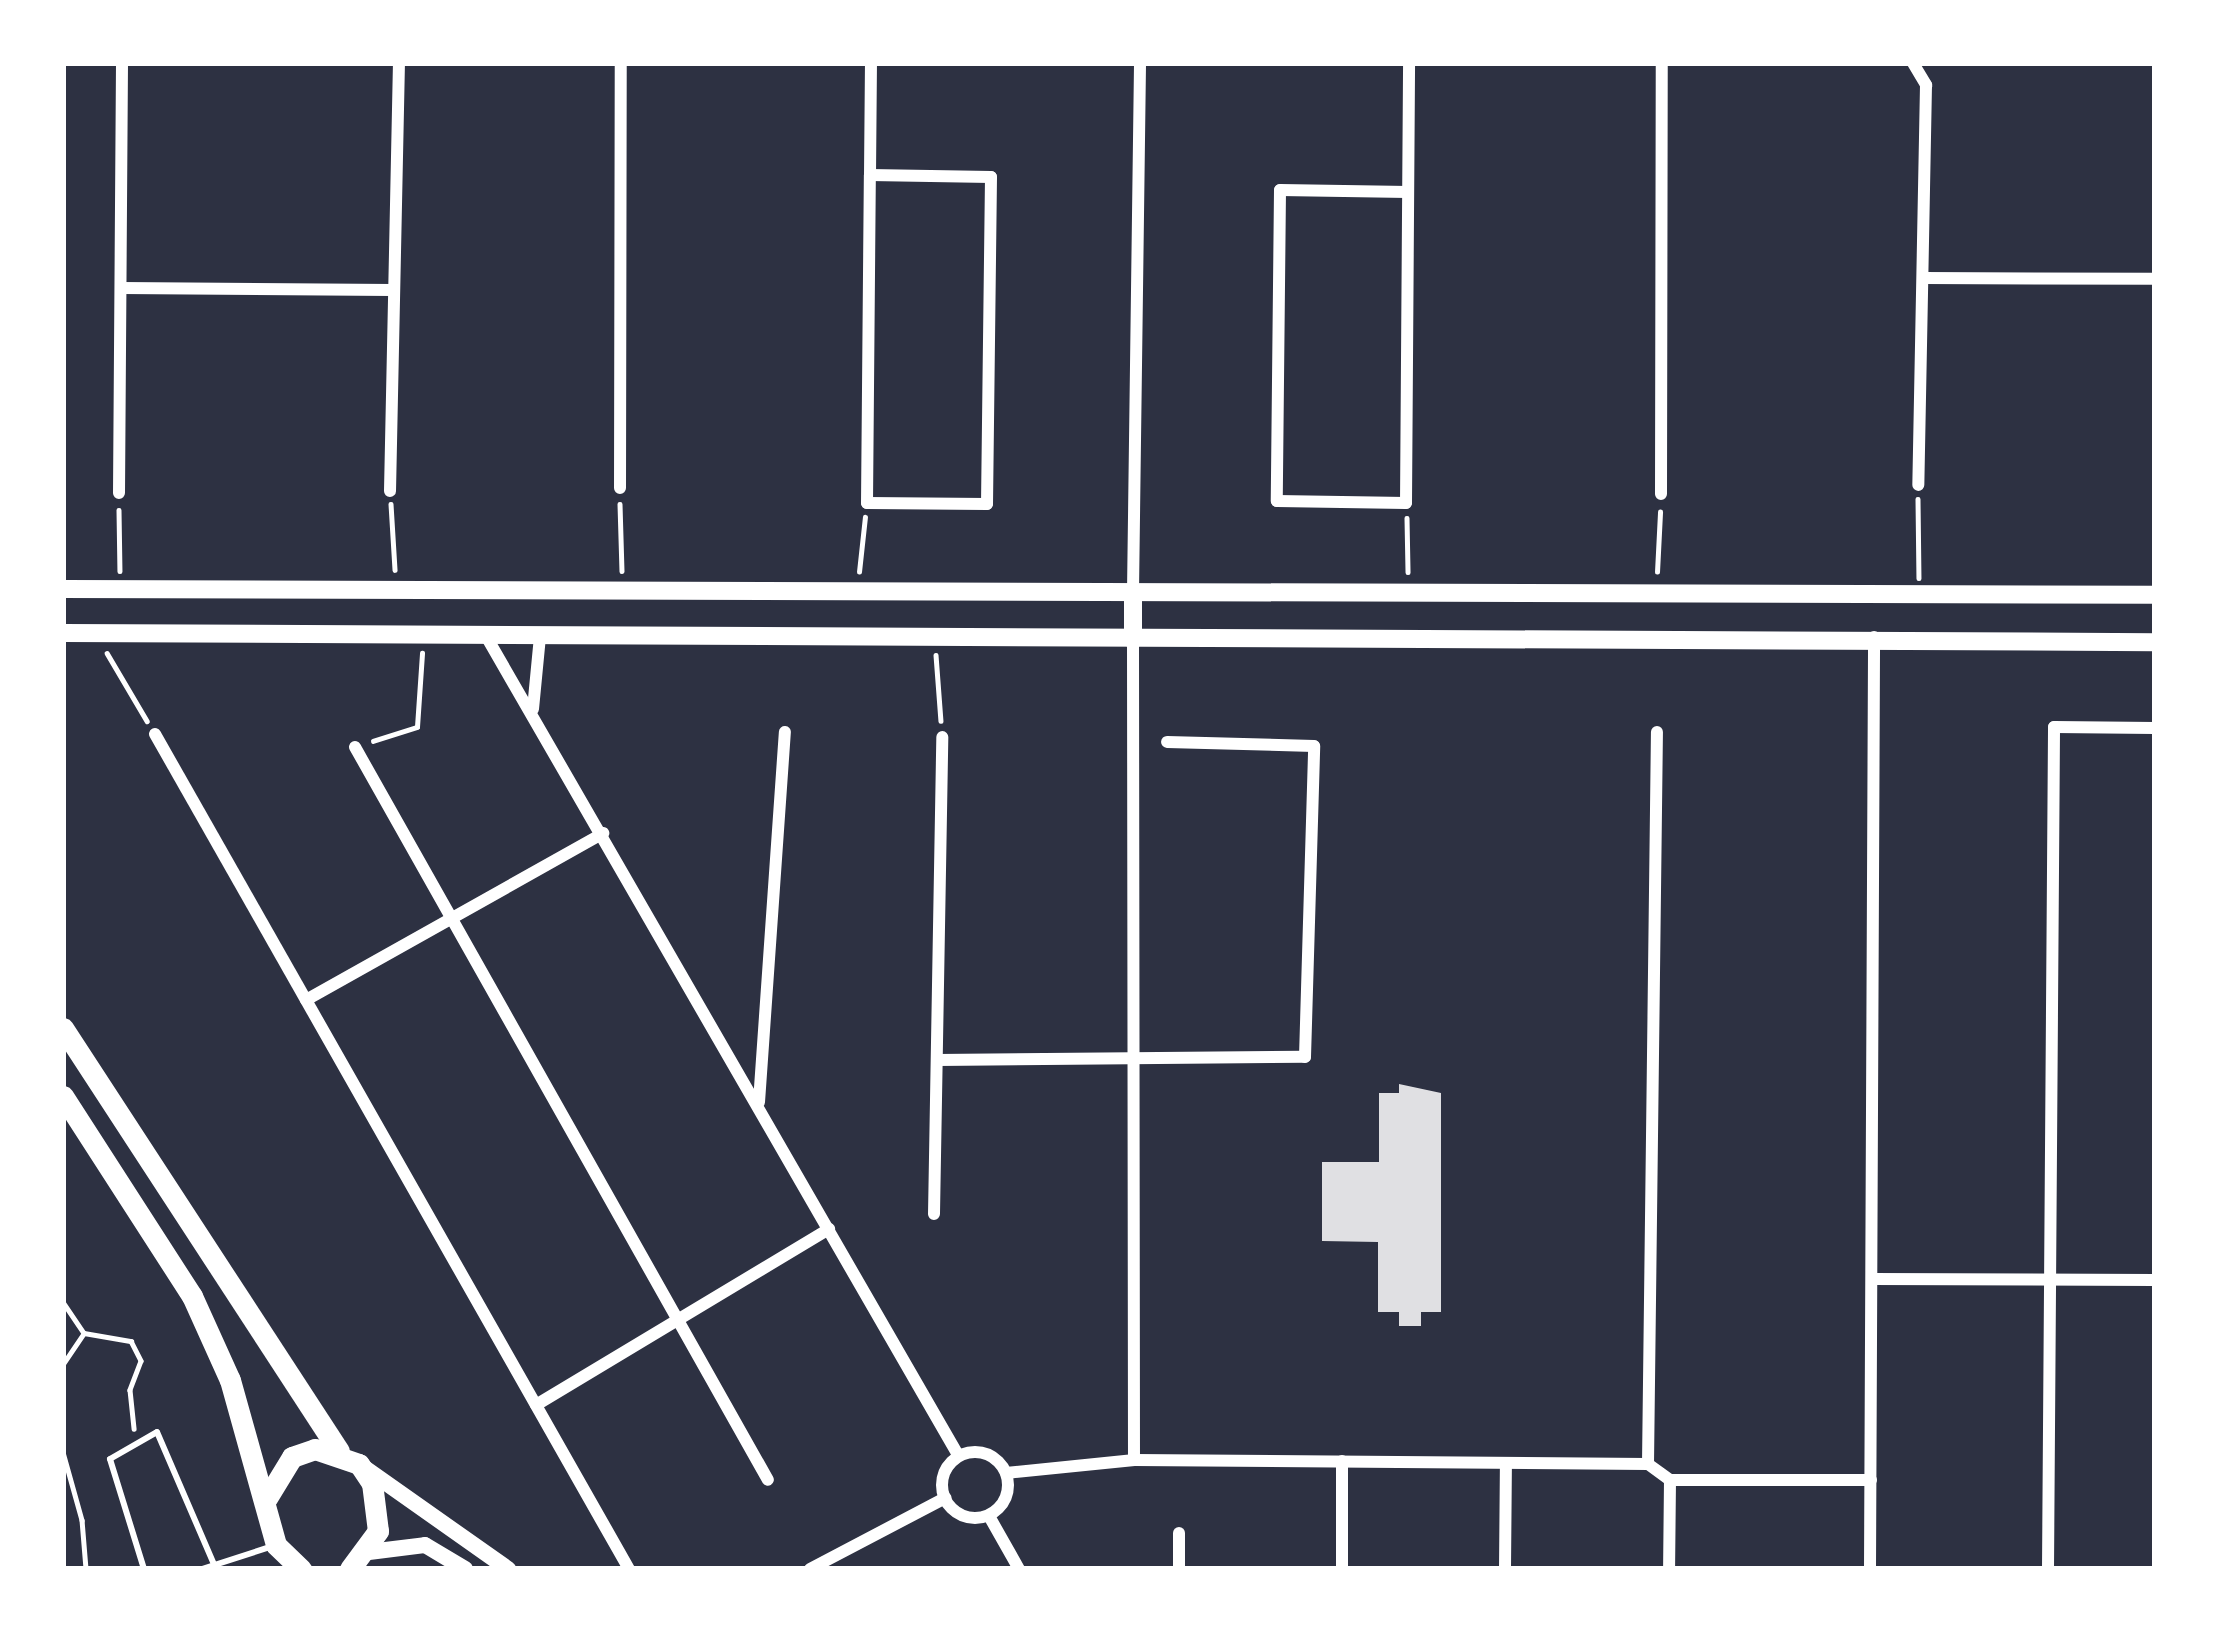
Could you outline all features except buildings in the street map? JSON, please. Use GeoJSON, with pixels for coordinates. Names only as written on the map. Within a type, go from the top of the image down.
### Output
{"type":"FeatureCollection","features":[{"type":"Feature","properties":{"kind":"main road"},"geometry":{"type":"LineString","coordinates":[[63,589],[1919,590],[2155,595]]}},
{"type":"Feature","properties":{"kind":"main road"},"geometry":{"type":"LineString","coordinates":[[1132,640],[1133,592]]}},
{"type":"Feature","properties":{"kind":"main road"},"geometry":{"type":"LineString","coordinates":[[63,633],[1132,640],[1874,637],[2155,642]]}},
{"type":"Feature","properties":{"kind":"main road"},"geometry":{"type":"LineString","coordinates":[[63,1028],[339,1451],[359,1463],[372,1483],[376,1515],[356,1565]]}},
{"type":"Feature","properties":{"kind":"main road"},"geometry":{"type":"LineString","coordinates":[[63,1096],[192,1296],[266,1498],[276,1545],[301,1569]]}},
{"type":"Feature","properties":{"kind":"main road"},"geometry":{"type":"LineString","coordinates":[[266,1498],[292,1457],[339,1451]]}},
{"type":"Feature","properties":{"kind":"street"},"geometry":{"type":"LineString","coordinates":[[119,493],[122,63]]}},
{"type":"Feature","properties":{"kind":"street"},"geometry":{"type":"LineString","coordinates":[[390,491],[399,63]]}},
{"type":"Feature","properties":{"kind":"street"},"geometry":{"type":"LineString","coordinates":[[620,488],[621,63]]}},
{"type":"Feature","properties":{"kind":"street"},"geometry":{"type":"LineString","coordinates":[[870,176],[991,177],[987,504],[866,502],[871,63]]}},
{"type":"Feature","properties":{"kind":"street"},"geometry":{"type":"LineString","coordinates":[[1133,592],[1141,63]]}},
{"type":"Feature","properties":{"kind":"street"},"geometry":{"type":"LineString","coordinates":[[1408,192],[1280,190],[1277,501],[1406,503],[1409,63]]}},
{"type":"Feature","properties":{"kind":"street"},"geometry":{"type":"LineString","coordinates":[[1661,494],[1662,63]]}},
{"type":"Feature","properties":{"kind":"street"},"geometry":{"type":"LineString","coordinates":[[1913,63],[1926,85],[1918,485]]}},
{"type":"Feature","properties":{"kind":"street"},"geometry":{"type":"LineString","coordinates":[[1923,278],[2155,279]]}},
{"type":"Feature","properties":{"kind":"street"},"geometry":{"type":"LineString","coordinates":[[121,288],[393,290]]}},
{"type":"Feature","properties":{"kind":"street"},"geometry":{"type":"LineString","coordinates":[[486,635],[958,1455]]}},
{"type":"Feature","properties":{"kind":"street"},"geometry":{"type":"LineString","coordinates":[[533,710],[540,636]]}},
{"type":"Feature","properties":{"kind":"street"},"geometry":{"type":"LineString","coordinates":[[1870,1569],[1874,637]]}},
{"type":"Feature","properties":{"kind":"street"},"geometry":{"type":"LineString","coordinates":[[1132,640],[1134,1460]]}},
{"type":"Feature","properties":{"kind":"street"},"geometry":{"type":"LineString","coordinates":[[2048,1569],[2054,727],[2155,728]]}},
{"type":"Feature","properties":{"kind":"street"},"geometry":{"type":"LineString","coordinates":[[759,1106],[785,732]]}},
{"type":"Feature","properties":{"kind":"street"},"geometry":{"type":"LineString","coordinates":[[1648,1464],[1657,732]]}},
{"type":"Feature","properties":{"kind":"street"},"geometry":{"type":"LineString","coordinates":[[154,734],[629,1569]]}},
{"type":"Feature","properties":{"kind":"street"},"geometry":{"type":"LineString","coordinates":[[934,1214],[942,737]]}},
{"type":"Feature","properties":{"kind":"street"},"geometry":{"type":"LineString","coordinates":[[937,1060],[1305,1057],[1314,746],[1167,742]]}},
{"type":"Feature","properties":{"kind":"street"},"geometry":{"type":"LineString","coordinates":[[355,747],[768,1480]]}},
{"type":"Feature","properties":{"kind":"street"},"geometry":{"type":"LineString","coordinates":[[306,1000],[603,832]]}},
{"type":"Feature","properties":{"kind":"street"},"geometry":{"type":"LineString","coordinates":[[536,1406],[829,1229]]}},
{"type":"Feature","properties":{"kind":"street"},"geometry":{"type":"LineString","coordinates":[[1872,1279],[2155,1280]]}},
{"type":"Feature","properties":{"kind":"street"},"geometry":{"type":"LineString","coordinates":[[945,1498],[941,1473],[958,1455],[974,1454],[1006,1473],[1134,1460],[1506,1462],[1648,1464],[1670,1480],[1871,1480]]}},
{"type":"Feature","properties":{"kind":"street"},"geometry":{"type":"LineString","coordinates":[[1342,1462],[1342,1569]]}},
{"type":"Feature","properties":{"kind":"street"},"geometry":{"type":"LineString","coordinates":[[1505,1569],[1506,1462]]}},
{"type":"Feature","properties":{"kind":"street"},"geometry":{"type":"LineString","coordinates":[[359,1463],[508,1569]]}},
{"type":"Feature","properties":{"kind":"street"},"geometry":{"type":"LineString","coordinates":[[989,1516],[1008,1500],[1006,1473]]}},
{"type":"Feature","properties":{"kind":"street"},"geometry":{"type":"LineString","coordinates":[[1669,1569],[1670,1480]]}},
{"type":"Feature","properties":{"kind":"street"},"geometry":{"type":"LineString","coordinates":[[810,1569],[945,1498],[989,1516],[1019,1569]]}},
{"type":"Feature","properties":{"kind":"street"},"geometry":{"type":"LineString","coordinates":[[1179,1533],[1179,1569]]}},
{"type":"Feature","properties":{"kind":"street"},"geometry":{"type":"LineString","coordinates":[[276,1545],[284,1569]]}},
{"type":"Feature","properties":{"kind":"street"},"geometry":{"type":"LineString","coordinates":[[356,1565],[425,1545],[465,1569]]}},
{"type":"Feature","properties":{"kind":"lane"},"geometry":{"type":"LineString","coordinates":[[145,1569],[110,1459],[157,1432],[166,1439],[216,1567]]}},
{"type":"Feature","properties":{"kind":"lane"},"geometry":{"type":"LineString","coordinates":[[202,1569],[276,1545]]}},
{"type":"Feature","properties":{"kind":"path"},"geometry":{"type":"LineString","coordinates":[[1918,485],[1919,590]]}},
{"type":"Feature","properties":{"kind":"path"},"geometry":{"type":"LineString","coordinates":[[620,488],[623,589]]}},
{"type":"Feature","properties":{"kind":"path"},"geometry":{"type":"LineString","coordinates":[[390,491],[396,588]]}},
{"type":"Feature","properties":{"kind":"path"},"geometry":{"type":"LineString","coordinates":[[119,493],[121,588]]}},
{"type":"Feature","properties":{"kind":"path"},"geometry":{"type":"LineString","coordinates":[[1656,590],[1661,494]]}},
{"type":"Feature","properties":{"kind":"path"},"geometry":{"type":"LineString","coordinates":[[856,589],[866,502]]}},
{"type":"Feature","properties":{"kind":"path"},"geometry":{"type":"LineString","coordinates":[[1406,503],[1408,590]]}},
{"type":"Feature","properties":{"kind":"path"},"geometry":{"type":"LineString","coordinates":[[94,633],[154,734]]}},
{"type":"Feature","properties":{"kind":"path"},"geometry":{"type":"LineString","coordinates":[[355,747],[417,727],[423,635]]}},
{"type":"Feature","properties":{"kind":"path"},"geometry":{"type":"LineString","coordinates":[[935,637],[942,737]]}},
{"type":"Feature","properties":{"kind":"path"},"geometry":{"type":"LineString","coordinates":[[63,1302],[84,1334],[131,1341],[141,1360],[130,1390],[136,1441]]}},
{"type":"Feature","properties":{"kind":"path"},"geometry":{"type":"LineString","coordinates":[[63,1364],[84,1334]]}},
{"type":"Feature","properties":{"kind":"path"},"geometry":{"type":"LineString","coordinates":[[63,1452],[82,1520],[86,1569]]}}]}
